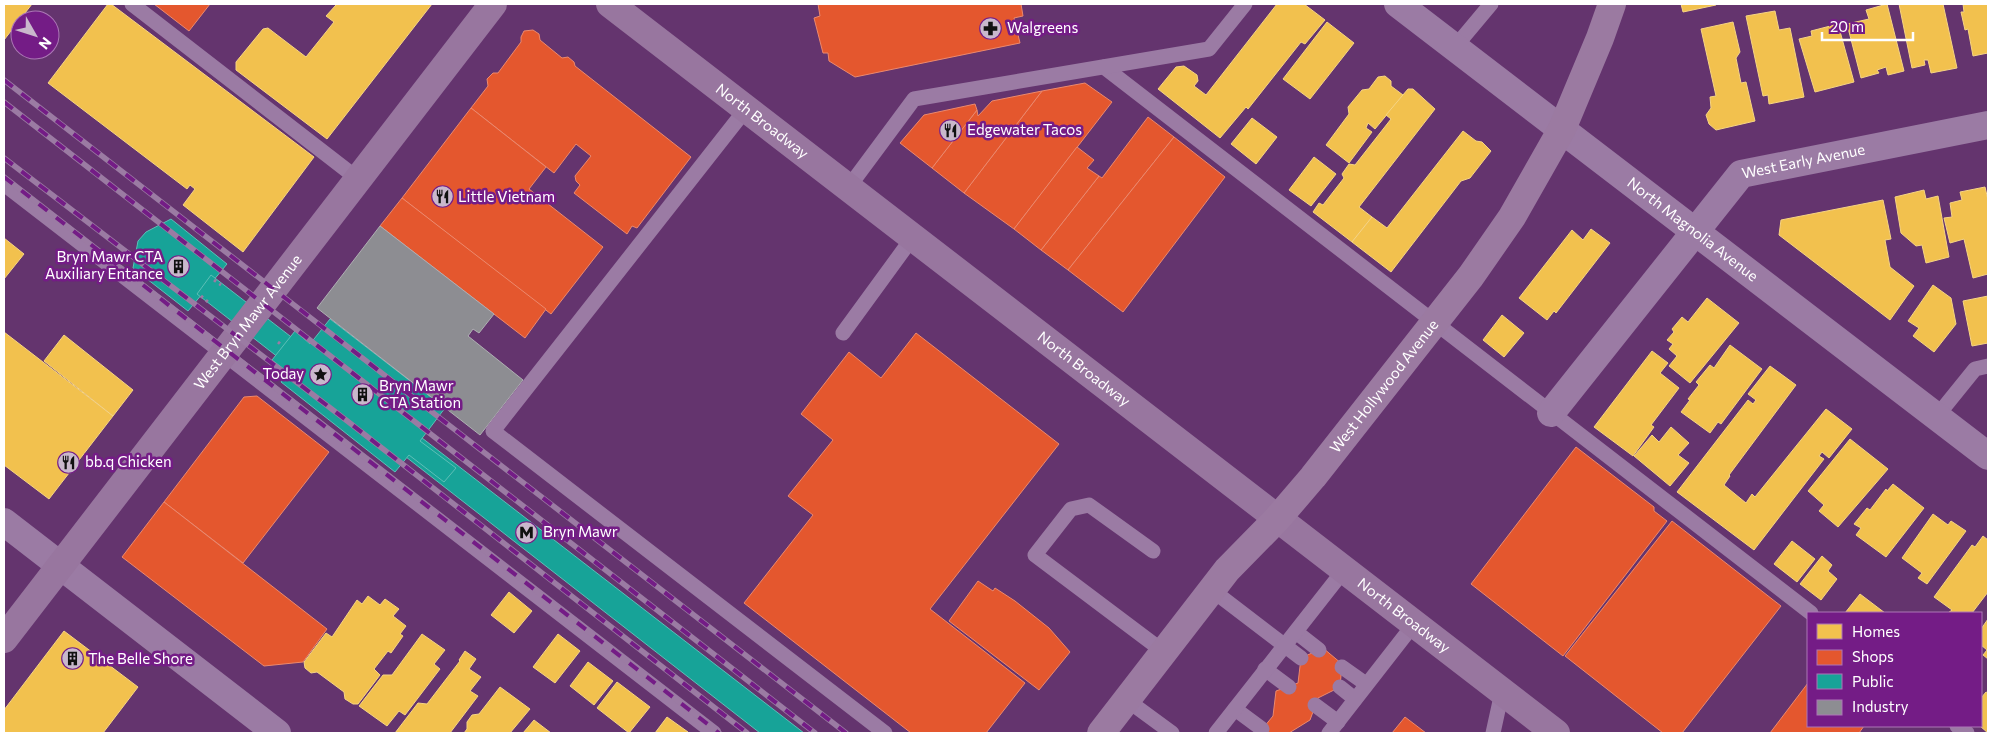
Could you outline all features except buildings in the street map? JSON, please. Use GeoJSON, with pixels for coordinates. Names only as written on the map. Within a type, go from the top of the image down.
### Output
{"type":"FeatureCollection","features":[{"type":"Feature","properties":{"kind":"main road","name":"West Bryn Mawr Avenue"},"geometry":{"type":"LineString","coordinates":[[4,639],[493,4]]}},
{"type":"Feature","properties":{"kind":"main road","name":"North Broadway"},"geometry":{"type":"LineString","coordinates":[[610,4],[1556,733]]}},
{"type":"Feature","properties":{"kind":"main road","name":"West Hollywood Avenue"},"geometry":{"type":"LineString","coordinates":[[1101,733],[1227,570],[1277,519],[1316,475],[1471,276],[1512,217],[1562,129],[1612,4]]}},
{"type":"Feature","properties":{"kind":"street","name":"North Magnolia Avenue"},"geometry":{"type":"LineString","coordinates":[[1398,4],[1988,456]]}},
{"type":"Feature","properties":{"kind":"street","name":"West Early Avenue"},"geometry":{"type":"LineString","coordinates":[[1551,413],[1741,174],[1988,125]]}},
{"type":"Feature","properties":{"kind":"street"},"geometry":{"type":"LineString","coordinates":[[4,522],[277,733]]}},
{"type":"Feature","properties":{"kind":"lane"},"geometry":{"type":"LineString","coordinates":[[132,4],[358,179]]}},
{"type":"Feature","properties":{"kind":"lane"},"geometry":{"type":"LineString","coordinates":[[848,188],[914,99],[1209,49],[1245,4]]}},
{"type":"Feature","properties":{"kind":"lane"},"geometry":{"type":"LineString","coordinates":[[1455,47],[1491,4]]}},
{"type":"Feature","properties":{"kind":"lane"},"geometry":{"type":"LineString","coordinates":[[1104,68],[1810,612]]}},
{"type":"Feature","properties":{"kind":"lane"},"geometry":{"type":"LineString","coordinates":[[746,109],[493,431],[885,733]]}},
{"type":"Feature","properties":{"kind":"lane"},"geometry":{"type":"LineString","coordinates":[[4,184],[714,733]]}},
{"type":"Feature","properties":{"kind":"lane"},"geometry":{"type":"LineString","coordinates":[[843,333],[913,237]]}},
{"type":"Feature","properties":{"kind":"lane"},"geometry":{"type":"LineString","coordinates":[[1937,416],[1975,369],[1988,366]]}},
{"type":"Feature","properties":{"kind":"lane"},"geometry":{"type":"LineString","coordinates":[[1153,551],[1089,505],[1071,509],[1035,555],[1164,652]]}},
{"type":"Feature","properties":{"kind":"lane"},"geometry":{"type":"LineString","coordinates":[[1216,733],[1344,570]]}},
{"type":"Feature","properties":{"kind":"lane"},"geometry":{"type":"LineString","coordinates":[[1212,590],[1300,658]]}},
{"type":"Feature","properties":{"kind":"lane"},"geometry":{"type":"LineString","coordinates":[[1315,706],[1334,728],[1414,624]]}},
{"type":"Feature","properties":{"kind":"lane"},"geometry":{"type":"LineString","coordinates":[[1296,632],[1319,650]]}},
{"type":"Feature","properties":{"kind":"lane"},"geometry":{"type":"LineString","coordinates":[[1342,667],[1366,684]]}},
{"type":"Feature","properties":{"kind":"lane"},"geometry":{"type":"LineString","coordinates":[[1265,669],[1289,687]]}},
{"type":"Feature","properties":{"kind":"lane"},"geometry":{"type":"LineString","coordinates":[[1340,687],[1355,699]]}},
{"type":"Feature","properties":{"kind":"lane"},"geometry":{"type":"LineString","coordinates":[[1493,733],[1502,692]]}},
{"type":"Feature","properties":{"kind":"lane"},"geometry":{"type":"LineString","coordinates":[[1127,700],[1172,733]]}},
{"type":"Feature","properties":{"kind":"lane"},"geometry":{"type":"LineString","coordinates":[[1235,709],[1262,729]]}},
{"type":"Feature","properties":{"kind":"path"},"geometry":{"type":"LineString","coordinates":[[214,280],[221,286]]}},
{"type":"Feature","properties":{"kind":"path"},"geometry":{"type":"LineString","coordinates":[[201,296],[208,302]]}},
{"type":"Feature","properties":{"kind":"path"},"geometry":{"type":"LineString","coordinates":[[278,342],[283,346]]}},
{"type":"Feature","properties":{"kind":"railway"},"geometry":{"type":"LineString","coordinates":[[4,80],[846,733]]}},
{"type":"Feature","properties":{"kind":"railway"},"geometry":{"type":"LineString","coordinates":[[4,102],[815,733]]}},
{"type":"Feature","properties":{"kind":"railway"},"geometry":{"type":"LineString","coordinates":[[4,158],[346,420],[747,733]]}},
{"type":"Feature","properties":{"kind":"railway"},"geometry":{"type":"LineString","coordinates":[[4,177],[719,733]]}},
{"type":"Feature","properties":{"kind":"place","name":"Walgreens"},"geometry":{"type":"Point","coordinates":[991,28]}},
{"type":"Feature","properties":{"kind":"place","name":"Edgewater Tacos"},"geometry":{"type":"Point","coordinates":[951,130]}},
{"type":"Feature","properties":{"kind":"place","name":"Little Vietnam"},"geometry":{"type":"Point","coordinates":[442,197]}},
{"type":"Feature","properties":{"kind":"place","name":"Bryn Mawr CTA Auxiliary Entance"},"geometry":{"type":"Point","coordinates":[179,266]}},
{"type":"Feature","properties":{"kind":"place","name":"Today"},"geometry":{"type":"Point","coordinates":[320,374]}},
{"type":"Feature","properties":{"kind":"place","name":"Bryn Mawr CTA Station"},"geometry":{"type":"Point","coordinates":[363,395]}},
{"type":"Feature","properties":{"kind":"place","name":"bb.q Chicken"},"geometry":{"type":"Point","coordinates":[69,462]}},
{"type":"Feature","properties":{"kind":"place","name":"Bryn Mawr"},"geometry":{"type":"Point","coordinates":[527,532]}},
{"type":"Feature","properties":{"kind":"place","name":"The Belle Shore"},"geometry":{"type":"Point","coordinates":[72,659]}}]}
